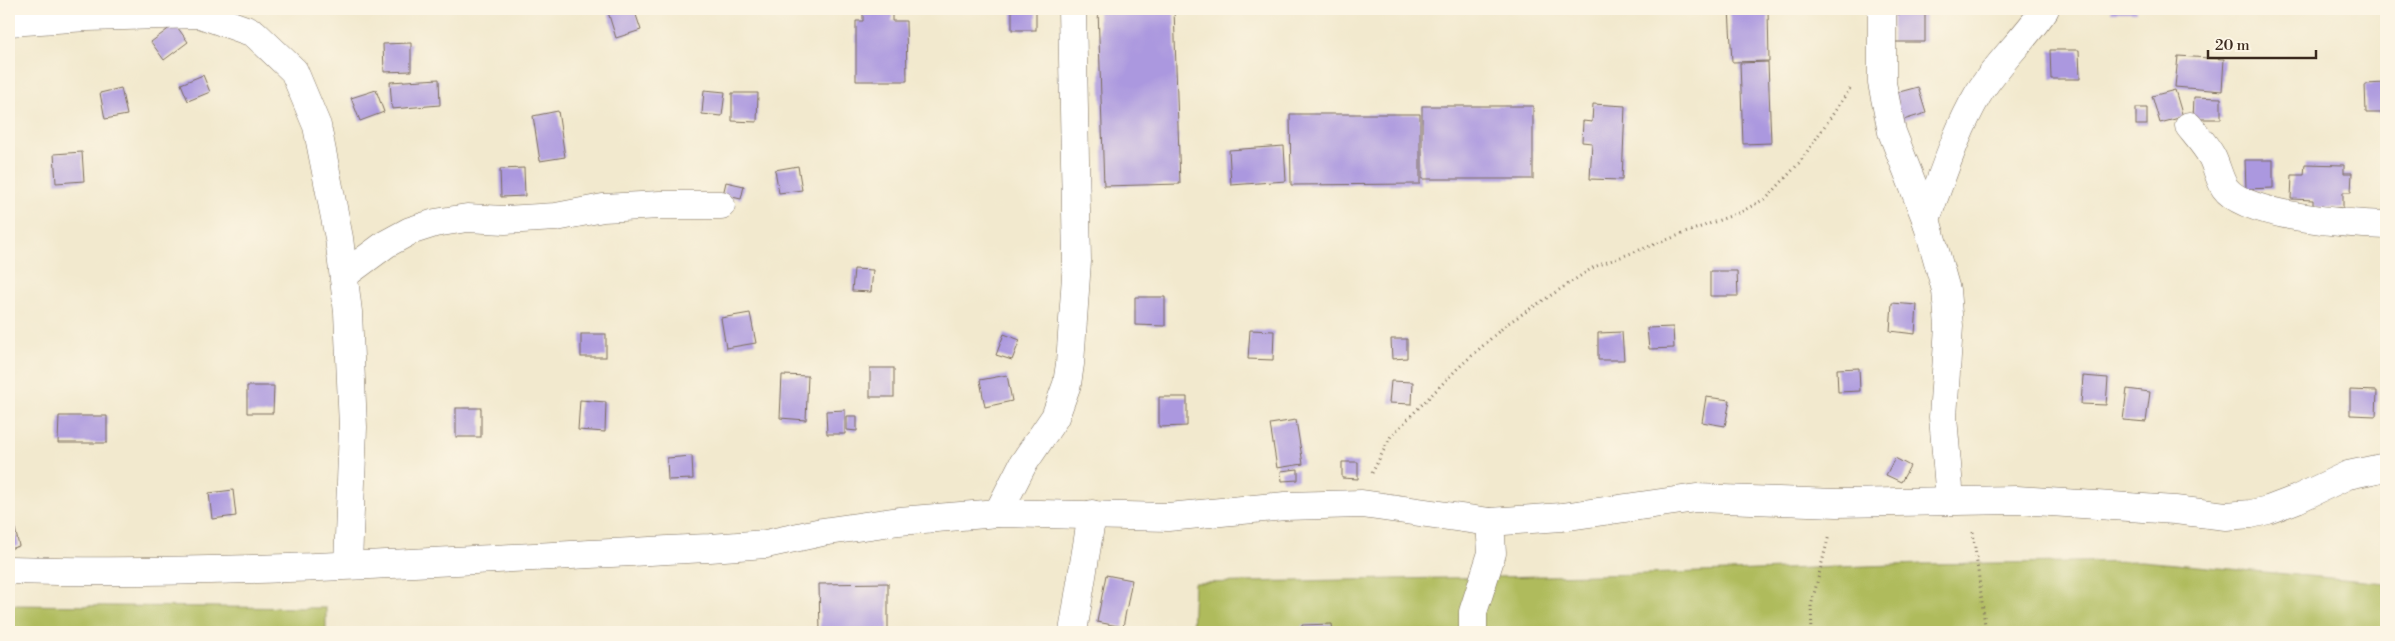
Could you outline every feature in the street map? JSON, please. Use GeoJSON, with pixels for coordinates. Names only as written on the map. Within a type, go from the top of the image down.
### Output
{"type":"FeatureCollection","features":[{"type":"Feature","properties":{"kind":"street"},"geometry":{"type":"LineString","coordinates":[[998,513],[1022,464],[1055,417],[1066,384],[1070,364],[1077,261],[1072,9]]}},
{"type":"Feature","properties":{"kind":"street"},"geometry":{"type":"LineString","coordinates":[[1882,9],[1882,83],[1892,132],[1926,219],[1946,290],[1950,326],[1943,417],[1958,500]]}},
{"type":"Feature","properties":{"kind":"street"},"geometry":{"type":"LineString","coordinates":[[1926,219],[1958,135],[1978,96],[1997,68],[2045,9]]}},
{"type":"Feature","properties":{"kind":"street"},"geometry":{"type":"LineString","coordinates":[[9,22],[87,17],[200,14],[254,33],[294,71],[317,126],[339,238],[344,275],[348,312],[353,427],[348,565]]}},
{"type":"Feature","properties":{"kind":"street"},"geometry":{"type":"LineString","coordinates":[[2189,126],[2211,155],[2226,190],[2246,203],[2271,212],[2326,220],[2386,225]]}},
{"type":"Feature","properties":{"kind":"street"},"geometry":{"type":"LineString","coordinates":[[344,275],[386,244],[410,231],[434,223],[467,218],[505,220],[556,217],[603,208],[632,206],[720,204]]}},
{"type":"Feature","properties":{"kind":"street"},"geometry":{"type":"LineString","coordinates":[[9,570],[114,573],[348,565],[766,544],[822,532],[900,521],[998,513],[1168,517],[1285,506],[1362,504],[1490,522],[1562,517],[1696,498],[1836,503],[2017,500],[2175,510],[2226,516],[2251,514],[2297,499],[2348,475],[2386,467]]}},
{"type":"Feature","properties":{"kind":"street"},"geometry":{"type":"LineString","coordinates":[[1073,632],[1092,514]]}},
{"type":"Feature","properties":{"kind":"street"},"geometry":{"type":"LineString","coordinates":[[1474,632],[1473,612],[1492,553],[1490,522]]}},
{"type":"Feature","properties":{"kind":"path"},"geometry":{"type":"LineString","coordinates":[[1362,504],[1374,466],[1391,436],[1457,369],[1507,324],[1594,267],[1741,212],[1768,197],[1800,162],[1841,100],[1882,46]]}},
{"type":"Feature","properties":{"kind":"path"},"geometry":{"type":"LineString","coordinates":[[1958,500],[1975,541],[1987,632]]}},
{"type":"Feature","properties":{"kind":"path"},"geometry":{"type":"LineString","coordinates":[[1812,632],[1811,606],[1836,503]]}},
{"type":"Feature","properties":{"kind":"green space"},"geometry":{"type":"Polygon","coordinates":[[[2142,561],[2386,583],[2386,632],[1192,632],[1194,583],[1644,574],[1922,564],[2142,561]]]}},
{"type":"Feature","properties":{"kind":"green space"},"geometry":{"type":"Polygon","coordinates":[[[9,605],[326,608],[326,632],[9,632],[9,605]]]}},
{"type":"Feature","properties":{"kind":"building"},"geometry":{"type":"Polygon","coordinates":[[[618,9],[634,9],[641,30],[616,38],[608,12],[618,9]]]}},
{"type":"Feature","properties":{"kind":"building"},"geometry":{"type":"Polygon","coordinates":[[[1012,9],[1036,9],[1036,30],[1012,30],[1012,9]]]}},
{"type":"Feature","properties":{"kind":"building"},"geometry":{"type":"Polygon","coordinates":[[[1098,9],[1174,9],[1180,184],[1104,186],[1098,9]]]}},
{"type":"Feature","properties":{"kind":"building"},"geometry":{"type":"Polygon","coordinates":[[[1729,9],[1768,9],[1769,61],[1732,62],[1729,9]]]}},
{"type":"Feature","properties":{"kind":"building"},"geometry":{"type":"Polygon","coordinates":[[[2111,9],[2137,9],[2137,12],[2111,12],[2111,9]]]}},
{"type":"Feature","properties":{"kind":"building"},"geometry":{"type":"Polygon","coordinates":[[[863,11],[892,11],[892,21],[906,21],[907,81],[856,81],[856,21],[863,21],[863,11]]]}},
{"type":"Feature","properties":{"kind":"building"},"geometry":{"type":"Polygon","coordinates":[[[1893,14],[1925,14],[1925,42],[1892,42],[1893,14]]]}},
{"type":"Feature","properties":{"kind":"building"},"geometry":{"type":"Polygon","coordinates":[[[175,24],[188,42],[164,60],[151,42],[175,24]]]}},
{"type":"Feature","properties":{"kind":"building"},"geometry":{"type":"Polygon","coordinates":[[[411,43],[411,71],[384,72],[383,44],[411,43]]]}},
{"type":"Feature","properties":{"kind":"building"},"geometry":{"type":"Polygon","coordinates":[[[2050,50],[2079,50],[2080,79],[2051,79],[2050,50]]]}},
{"type":"Feature","properties":{"kind":"building"},"geometry":{"type":"Polygon","coordinates":[[[2178,56],[2224,59],[2222,91],[2175,87],[2178,56]]]}},
{"type":"Feature","properties":{"kind":"building"},"geometry":{"type":"Polygon","coordinates":[[[1768,62],[1771,143],[1743,144],[1740,63],[1768,62]]]}},
{"type":"Feature","properties":{"kind":"building"},"geometry":{"type":"Polygon","coordinates":[[[203,75],[210,92],[188,101],[181,84],[203,75]]]}},
{"type":"Feature","properties":{"kind":"building"},"geometry":{"type":"Polygon","coordinates":[[[439,79],[440,105],[392,109],[390,82],[439,79]]]}},
{"type":"Feature","properties":{"kind":"building"},"geometry":{"type":"Polygon","coordinates":[[[2386,83],[2386,113],[2366,113],[2365,84],[2386,83]]]}},
{"type":"Feature","properties":{"kind":"building"},"geometry":{"type":"Polygon","coordinates":[[[1918,87],[1926,113],[1897,122],[1888,95],[1918,87]]]}},
{"type":"Feature","properties":{"kind":"building"},"geometry":{"type":"Polygon","coordinates":[[[121,88],[127,115],[105,119],[100,93],[121,88]]]}},
{"type":"Feature","properties":{"kind":"building"},"geometry":{"type":"Polygon","coordinates":[[[376,90],[384,112],[360,121],[351,98],[376,90]]]}},
{"type":"Feature","properties":{"kind":"building"},"geometry":{"type":"Polygon","coordinates":[[[704,90],[725,92],[722,116],[702,114],[704,90]]]}},
{"type":"Feature","properties":{"kind":"building"},"geometry":{"type":"Polygon","coordinates":[[[2175,90],[2183,117],[2160,123],[2152,96],[2175,90]]]}},
{"type":"Feature","properties":{"kind":"building"},"geometry":{"type":"Polygon","coordinates":[[[732,93],[758,93],[757,122],[732,121],[732,93]]]}},
{"type":"Feature","properties":{"kind":"building"},"geometry":{"type":"Polygon","coordinates":[[[2194,97],[2221,98],[2221,119],[2193,119],[2194,97]]]}},
{"type":"Feature","properties":{"kind":"building"},"geometry":{"type":"Polygon","coordinates":[[[1593,104],[1625,106],[1622,180],[1590,179],[1592,143],[1582,142],[1583,121],[1592,122],[1593,104]]]}},
{"type":"Feature","properties":{"kind":"building"},"geometry":{"type":"Polygon","coordinates":[[[1422,106],[1533,106],[1533,179],[1422,179],[1422,106]]]}},
{"type":"Feature","properties":{"kind":"building"},"geometry":{"type":"Polygon","coordinates":[[[2136,108],[2147,108],[2147,125],[2136,125],[2136,108]]]}},
{"type":"Feature","properties":{"kind":"building"},"geometry":{"type":"Polygon","coordinates":[[[558,111],[565,157],[540,161],[533,116],[558,111]]]}},
{"type":"Feature","properties":{"kind":"building"},"geometry":{"type":"Polygon","coordinates":[[[1290,114],[1420,114],[1420,184],[1291,185],[1290,114]]]}},
{"type":"Feature","properties":{"kind":"building"},"geometry":{"type":"Polygon","coordinates":[[[1284,146],[1286,181],[1231,185],[1229,150],[1284,146]]]}},
{"type":"Feature","properties":{"kind":"building"},"geometry":{"type":"Polygon","coordinates":[[[82,152],[84,181],[56,183],[54,154],[82,152]]]}},
{"type":"Feature","properties":{"kind":"building"},"geometry":{"type":"Polygon","coordinates":[[[2245,160],[2273,160],[2273,188],[2246,189],[2245,160]]]}},
{"type":"Feature","properties":{"kind":"building"},"geometry":{"type":"Polygon","coordinates":[[[2305,164],[2344,165],[2344,173],[2352,173],[2351,192],[2343,192],[2343,208],[2313,207],[2313,200],[2291,199],[2292,175],[2304,175],[2305,164]]]}},
{"type":"Feature","properties":{"kind":"building"},"geometry":{"type":"Polygon","coordinates":[[[798,166],[802,190],[779,193],[775,170],[798,166]]]}},
{"type":"Feature","properties":{"kind":"building"},"geometry":{"type":"Polygon","coordinates":[[[524,168],[525,196],[501,197],[500,169],[524,168]]]}},
{"type":"Feature","properties":{"kind":"building"},"geometry":{"type":"Polygon","coordinates":[[[726,182],[744,186],[741,199],[723,195],[726,182]]]}},
{"type":"Feature","properties":{"kind":"building"},"geometry":{"type":"Polygon","coordinates":[[[854,269],[873,270],[871,292],[852,291],[854,269]]]}},
{"type":"Feature","properties":{"kind":"building"},"geometry":{"type":"Polygon","coordinates":[[[1710,271],[1737,271],[1738,296],[1710,296],[1710,271]]]}},
{"type":"Feature","properties":{"kind":"building"},"geometry":{"type":"Polygon","coordinates":[[[1135,297],[1165,297],[1165,326],[1135,325],[1135,297]]]}},
{"type":"Feature","properties":{"kind":"building"},"geometry":{"type":"Polygon","coordinates":[[[1892,303],[1917,305],[1915,334],[1890,331],[1892,303]]]}},
{"type":"Feature","properties":{"kind":"building"},"geometry":{"type":"Polygon","coordinates":[[[750,313],[756,343],[726,348],[721,318],[750,313]]]}},
{"type":"Feature","properties":{"kind":"building"},"geometry":{"type":"Polygon","coordinates":[[[1673,327],[1674,348],[1649,349],[1647,328],[1673,327]]]}},
{"type":"Feature","properties":{"kind":"building"},"geometry":{"type":"Polygon","coordinates":[[[1250,330],[1274,331],[1273,360],[1248,359],[1250,330]]]}},
{"type":"Feature","properties":{"kind":"building"},"geometry":{"type":"Polygon","coordinates":[[[1622,332],[1624,360],[1598,360],[1598,333],[1622,332]]]}},
{"type":"Feature","properties":{"kind":"building"},"geometry":{"type":"Polygon","coordinates":[[[581,334],[606,334],[606,357],[581,357],[581,334]]]}},
{"type":"Feature","properties":{"kind":"building"},"geometry":{"type":"Polygon","coordinates":[[[1004,334],[1020,340],[1012,360],[996,355],[1004,334]]]}},
{"type":"Feature","properties":{"kind":"building"},"geometry":{"type":"Polygon","coordinates":[[[1391,339],[1407,339],[1407,358],[1392,359],[1391,339]]]}},
{"type":"Feature","properties":{"kind":"building"},"geometry":{"type":"Polygon","coordinates":[[[870,368],[894,368],[894,397],[870,397],[870,368]]]}},
{"type":"Feature","properties":{"kind":"building"},"geometry":{"type":"Polygon","coordinates":[[[1859,368],[1860,391],[1838,392],[1837,369],[1859,368]]]}},
{"type":"Feature","properties":{"kind":"building"},"geometry":{"type":"Polygon","coordinates":[[[782,375],[808,376],[806,420],[780,418],[782,375]]]}},
{"type":"Feature","properties":{"kind":"building"},"geometry":{"type":"Polygon","coordinates":[[[1007,375],[1012,401],[985,407],[980,380],[1007,375]]]}},
{"type":"Feature","properties":{"kind":"building"},"geometry":{"type":"Polygon","coordinates":[[[2083,376],[2108,378],[2106,405],[2081,404],[2083,376]]]}},
{"type":"Feature","properties":{"kind":"building"},"geometry":{"type":"Polygon","coordinates":[[[1391,381],[1413,382],[1412,404],[1389,403],[1391,381]]]}},
{"type":"Feature","properties":{"kind":"building"},"geometry":{"type":"Polygon","coordinates":[[[247,386],[274,386],[273,413],[247,413],[247,386]]]}},
{"type":"Feature","properties":{"kind":"building"},"geometry":{"type":"Polygon","coordinates":[[[2127,389],[2150,392],[2146,422],[2123,420],[2127,389]]]}},
{"type":"Feature","properties":{"kind":"building"},"geometry":{"type":"Polygon","coordinates":[[[2350,390],[2377,391],[2376,416],[2350,415],[2350,390]]]}},
{"type":"Feature","properties":{"kind":"building"},"geometry":{"type":"Polygon","coordinates":[[[1159,397],[1187,397],[1187,426],[1159,427],[1159,397]]]}},
{"type":"Feature","properties":{"kind":"building"},"geometry":{"type":"Polygon","coordinates":[[[1706,397],[1730,400],[1725,426],[1702,422],[1706,397]]]}},
{"type":"Feature","properties":{"kind":"building"},"geometry":{"type":"Polygon","coordinates":[[[580,400],[606,402],[605,432],[578,430],[580,400]]]}},
{"type":"Feature","properties":{"kind":"building"},"geometry":{"type":"Polygon","coordinates":[[[456,408],[481,408],[481,437],[456,437],[456,408]]]}},
{"type":"Feature","properties":{"kind":"building"},"geometry":{"type":"Polygon","coordinates":[[[845,410],[845,434],[827,434],[826,411],[845,410]]]}},
{"type":"Feature","properties":{"kind":"building"},"geometry":{"type":"Polygon","coordinates":[[[59,416],[107,416],[107,443],[58,443],[59,416]]]}},
{"type":"Feature","properties":{"kind":"building"},"geometry":{"type":"Polygon","coordinates":[[[847,416],[857,416],[857,431],[847,430],[847,416]]]}},
{"type":"Feature","properties":{"kind":"building"},"geometry":{"type":"Polygon","coordinates":[[[1296,420],[1303,464],[1277,468],[1270,424],[1296,420]]]}},
{"type":"Feature","properties":{"kind":"building"},"geometry":{"type":"Polygon","coordinates":[[[692,456],[693,479],[668,480],[667,458],[692,456]]]}},
{"type":"Feature","properties":{"kind":"building"},"geometry":{"type":"Polygon","coordinates":[[[1895,458],[1910,466],[1901,482],[1886,475],[1895,458]]]}},
{"type":"Feature","properties":{"kind":"building"},"geometry":{"type":"Polygon","coordinates":[[[1342,462],[1358,462],[1358,479],[1342,478],[1342,462]]]}},
{"type":"Feature","properties":{"kind":"building"},"geometry":{"type":"Polygon","coordinates":[[[1298,469],[1298,480],[1282,481],[1281,471],[1298,469]]]}},
{"type":"Feature","properties":{"kind":"building"},"geometry":{"type":"Polygon","coordinates":[[[233,490],[236,516],[212,519],[209,493],[233,490]]]}},
{"type":"Feature","properties":{"kind":"building"},"geometry":{"type":"Polygon","coordinates":[[[13,520],[19,546],[9,549],[9,521],[13,520]]]}},
{"type":"Feature","properties":{"kind":"building"},"geometry":{"type":"Polygon","coordinates":[[[1106,575],[1132,580],[1123,627],[1097,622],[1106,575]]]}},
{"type":"Feature","properties":{"kind":"building"},"geometry":{"type":"Polygon","coordinates":[[[888,583],[888,632],[820,632],[819,584],[888,583]]]}},
{"type":"Feature","properties":{"kind":"building"},"geometry":{"type":"Polygon","coordinates":[[[1332,624],[1333,632],[1302,632],[1302,625],[1332,624]]]}}]}
